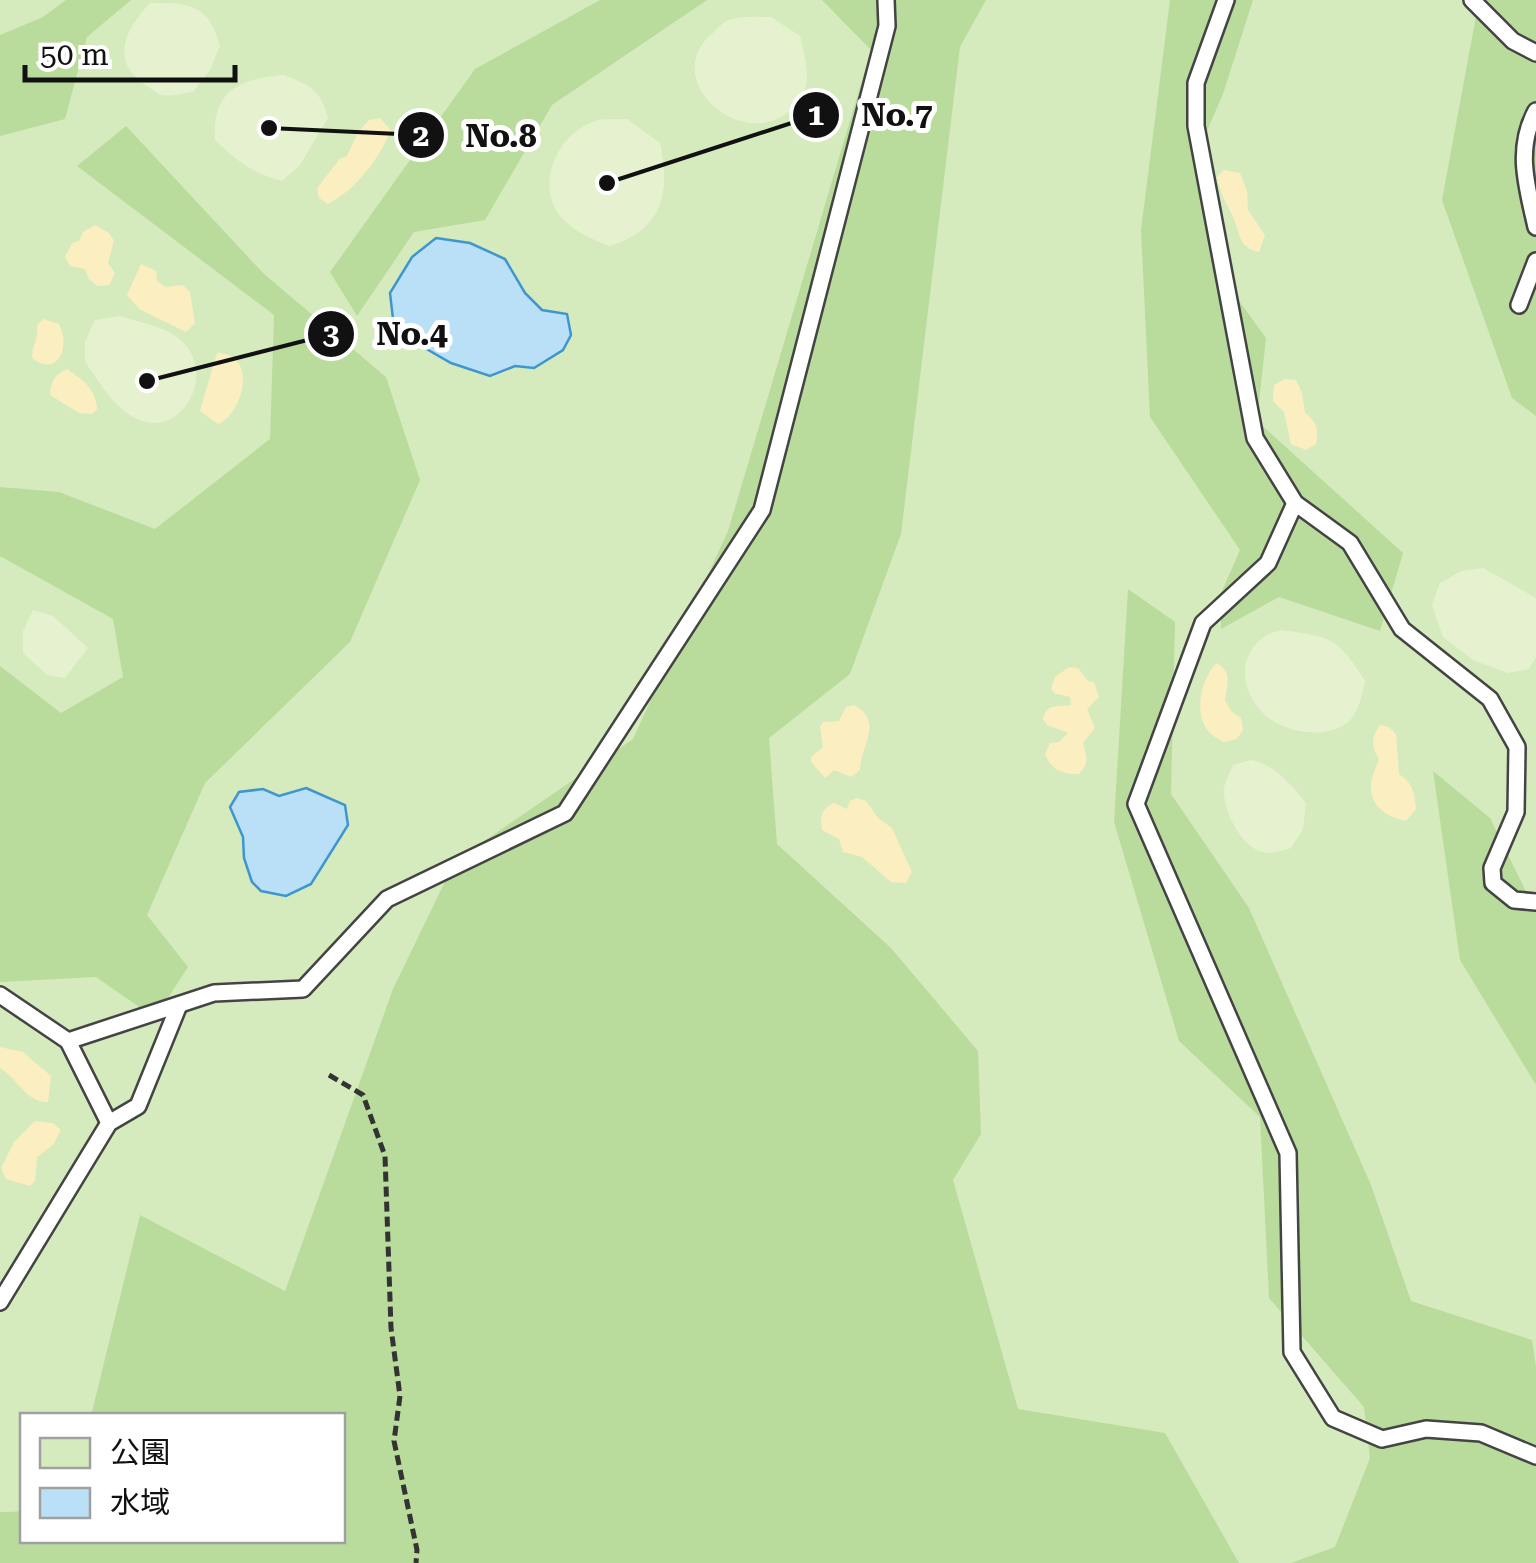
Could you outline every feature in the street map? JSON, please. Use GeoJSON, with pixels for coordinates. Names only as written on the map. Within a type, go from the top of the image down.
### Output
{"type":"FeatureCollection","features":[{"type":"Feature","properties":{"kind":"lane"},"geometry":{"type":"LineString","coordinates":[[68,1042],[214,993],[303,990],[387,899],[565,813],[762,510],[886,26],[886,0]]}},
{"type":"Feature","properties":{"kind":"lane"},"geometry":{"type":"LineString","coordinates":[[1226,0],[1196,84],[1196,126],[1255,438],[1295,503],[1350,543],[1402,629],[1490,699],[1516,747],[1516,812],[1492,868],[1493,883],[1514,900],[1536,902]]}},
{"type":"Feature","properties":{"kind":"lane"},"geometry":{"type":"LineString","coordinates":[[1472,0],[1513,41],[1536,53]]}},
{"type":"Feature","properties":{"kind":"lane"},"geometry":{"type":"LineString","coordinates":[[1536,111],[1528,124],[1522,166],[1536,227]]}},
{"type":"Feature","properties":{"kind":"lane"},"geometry":{"type":"LineString","coordinates":[[1518,305],[1536,260]]}},
{"type":"Feature","properties":{"kind":"lane"},"geometry":{"type":"LineString","coordinates":[[1295,503],[1268,563],[1203,623],[1136,804],[1288,1153],[1292,1352],[1333,1418],[1382,1439],[1426,1429],[1481,1434],[1536,1456]]}},
{"type":"Feature","properties":{"kind":"lane"},"geometry":{"type":"LineString","coordinates":[[0,995],[68,1042],[109,1123]]}},
{"type":"Feature","properties":{"kind":"lane"},"geometry":{"type":"LineString","coordinates":[[0,1302],[109,1123],[138,1106],[179,1005]]}},
{"type":"Feature","properties":{"kind":"path"},"geometry":{"type":"LineString","coordinates":[[329,1075],[363,1095],[385,1156],[392,1328],[400,1396],[394,1442],[417,1550],[416,1563]]}},
{"type":"Feature","properties":{"kind":"green space"},"geometry":{"type":"Polygon","coordinates":[[[0,0],[1536,0],[1536,1563],[1121,1563],[392,991],[285,1292],[140,1216],[91,1413],[20,1413],[20,1511],[0,1512],[0,0]]]}},
{"type":"Feature","properties":{"kind":"green space"},"geometry":{"type":"Polygon","coordinates":[[[66,0],[131,0],[87,37],[65,119],[0,136],[0,35],[43,17],[66,0]]]}},
{"type":"Feature","properties":{"kind":"green space"},"geometry":{"type":"Polygon","coordinates":[[[600,0],[707,0],[552,105],[485,220],[414,232],[357,316],[330,272],[475,69],[600,0]]]}},
{"type":"Feature","properties":{"kind":"green space"},"geometry":{"type":"Polygon","coordinates":[[[822,0],[986,0],[960,47],[901,534],[850,674],[769,738],[777,844],[891,948],[978,1051],[981,1134],[953,1180],[1018,1409],[1165,1433],[1239,1563],[0,1563],[0,1512],[20,1511],[20,1543],[345,1543],[345,1413],[91,1413],[140,1215],[285,1291],[392,991],[455,861],[633,739],[728,531],[871,50],[822,0]]]}},
{"type":"Feature","properties":{"kind":"green space"},"geometry":{"type":"Polygon","coordinates":[[[1170,0],[1253,0],[1223,94],[1196,156],[1216,269],[1266,338],[1257,421],[1403,553],[1380,631],[1279,597],[1221,629],[1221,593],[1240,550],[1150,417],[1141,230],[1170,0]]]}},
{"type":"Feature","properties":{"kind":"green space"},"geometry":{"type":"Polygon","coordinates":[[[1479,0],[1536,0],[1536,416],[1512,398],[1442,200],[1479,0]]]}},
{"type":"Feature","properties":{"kind":"green space"},"geometry":{"type":"Polygon","coordinates":[[[150,3],[196,9],[215,32],[220,46],[210,70],[193,92],[160,94],[136,78],[129,68],[125,57],[128,36],[150,3]]]}},
{"type":"Feature","properties":{"kind":"green space"},"geometry":{"type":"Polygon","coordinates":[[[771,17],[800,36],[807,68],[806,87],[787,113],[768,122],[747,122],[728,116],[711,104],[699,88],[695,69],[699,50],[727,21],[771,17]]]}},
{"type":"Feature","properties":{"kind":"green space"},"geometry":{"type":"Polygon","coordinates":[[[284,75],[313,90],[328,118],[300,165],[282,181],[254,170],[230,154],[215,140],[215,123],[218,109],[232,90],[254,80],[284,75]]]}},
{"type":"Feature","properties":{"kind":"green space"},"geometry":{"type":"Polygon","coordinates":[[[627,119],[660,143],[663,194],[641,231],[609,246],[582,234],[556,210],[551,196],[552,166],[568,138],[581,128],[599,120],[627,119]]]}},
{"type":"Feature","properties":{"kind":"green space"},"geometry":{"type":"Polygon","coordinates":[[[126,126],[264,274],[386,377],[420,480],[350,642],[205,783],[147,915],[188,967],[155,1018],[96,977],[0,982],[0,666],[61,713],[123,677],[113,619],[0,556],[0,487],[59,492],[155,529],[270,439],[274,315],[77,166],[126,126]]]}},
{"type":"Feature","properties":{"kind":"green space"},"geometry":{"type":"Polygon","coordinates":[[[120,316],[165,330],[184,344],[194,361],[196,379],[191,397],[167,421],[149,423],[123,410],[85,362],[85,342],[95,320],[120,316]]]}},
{"type":"Feature","properties":{"kind":"green space"},"geometry":{"type":"Polygon","coordinates":[[[1483,568],[1536,598],[1536,657],[1529,669],[1508,673],[1473,660],[1443,637],[1432,605],[1440,583],[1461,571],[1483,568]]]}},
{"type":"Feature","properties":{"kind":"green space"},"geometry":{"type":"Polygon","coordinates":[[[1128,589],[1175,622],[1171,794],[1249,908],[1371,1185],[1411,1301],[1532,1340],[1536,1367],[1536,1563],[1291,1563],[1335,1547],[1370,1458],[1364,1407],[1269,1298],[1260,1117],[1179,1041],[1114,822],[1128,589]]]}},
{"type":"Feature","properties":{"kind":"green space"},"geometry":{"type":"Polygon","coordinates":[[[33,610],[53,616],[88,648],[65,678],[47,675],[23,653],[23,631],[33,610]]]}},
{"type":"Feature","properties":{"kind":"green space"},"geometry":{"type":"Polygon","coordinates":[[[1281,630],[1332,642],[1356,666],[1365,681],[1357,709],[1344,725],[1321,732],[1296,730],[1274,722],[1255,704],[1245,678],[1249,654],[1267,635],[1281,630]]]}},
{"type":"Feature","properties":{"kind":"green space"},"geometry":{"type":"Polygon","coordinates":[[[1251,760],[1275,771],[1306,803],[1303,829],[1291,848],[1271,853],[1259,851],[1245,841],[1229,815],[1224,796],[1226,782],[1233,765],[1251,760]]]}},
{"type":"Feature","properties":{"kind":"green space"},"geometry":{"type":"Polygon","coordinates":[[[1433,771],[1490,818],[1536,912],[1536,1085],[1460,960],[1433,771]]]}},
{"type":"Feature","properties":{"kind":"sand"},"geometry":{"type":"Polygon","coordinates":[[[380,118],[391,130],[366,172],[328,204],[319,198],[317,189],[339,159],[347,156],[358,132],[369,120],[380,118]]]}},
{"type":"Feature","properties":{"kind":"sand"},"geometry":{"type":"Polygon","coordinates":[[[1224,170],[1240,173],[1247,191],[1248,210],[1265,235],[1259,252],[1240,238],[1218,183],[1217,177],[1224,170]]]}},
{"type":"Feature","properties":{"kind":"sand"},"geometry":{"type":"Polygon","coordinates":[[[95,225],[114,241],[108,263],[115,273],[109,285],[97,286],[85,269],[70,266],[65,257],[72,243],[95,225]]]}},
{"type":"Feature","properties":{"kind":"sand"},"geometry":{"type":"Polygon","coordinates":[[[141,264],[156,271],[157,281],[166,287],[183,285],[190,292],[195,323],[186,332],[139,309],[127,295],[141,264]]]}},
{"type":"Feature","properties":{"kind":"sand"},"geometry":{"type":"Polygon","coordinates":[[[43,319],[59,324],[64,342],[60,357],[49,364],[32,358],[37,325],[43,319]]]}},
{"type":"Feature","properties":{"kind":"sand"},"geometry":{"type":"Polygon","coordinates":[[[217,353],[238,363],[243,384],[235,408],[218,424],[200,411],[217,353]]]}},
{"type":"Feature","properties":{"kind":"sand"},"geometry":{"type":"Polygon","coordinates":[[[67,369],[91,390],[97,409],[92,414],[79,413],[50,395],[54,379],[67,369]]]}},
{"type":"Feature","properties":{"kind":"sand"},"geometry":{"type":"Polygon","coordinates":[[[1285,379],[1296,380],[1305,413],[1316,426],[1316,444],[1306,450],[1291,444],[1284,412],[1273,401],[1274,385],[1285,379]]]}},
{"type":"Feature","properties":{"kind":"sand"},"geometry":{"type":"Polygon","coordinates":[[[1217,663],[1227,675],[1225,701],[1241,718],[1243,730],[1237,739],[1224,742],[1207,729],[1200,702],[1204,684],[1217,663]]]}},
{"type":"Feature","properties":{"kind":"sand"},"geometry":{"type":"Polygon","coordinates":[[[1069,667],[1078,668],[1088,681],[1094,682],[1099,697],[1087,709],[1095,728],[1083,743],[1086,762],[1079,774],[1059,770],[1045,754],[1050,743],[1059,742],[1068,733],[1047,725],[1043,719],[1050,708],[1071,705],[1070,697],[1051,689],[1055,677],[1069,667]]]}},
{"type":"Feature","properties":{"kind":"sand"},"geometry":{"type":"Polygon","coordinates":[[[854,705],[863,712],[870,727],[860,770],[851,777],[834,770],[825,778],[811,762],[811,757],[823,747],[820,727],[823,722],[839,721],[846,707],[854,705]]]}},
{"type":"Feature","properties":{"kind":"sand"},"geometry":{"type":"Polygon","coordinates":[[[1380,725],[1396,734],[1399,774],[1414,794],[1416,809],[1406,821],[1386,813],[1376,804],[1371,791],[1379,759],[1373,742],[1380,725]]]}},
{"type":"Feature","properties":{"kind":"sand"},"geometry":{"type":"Polygon","coordinates":[[[850,801],[866,801],[878,818],[892,828],[912,872],[906,883],[891,882],[862,857],[843,852],[839,839],[822,830],[821,817],[826,808],[834,803],[847,809],[850,801]]]}},
{"type":"Feature","properties":{"kind":"sand"},"geometry":{"type":"Polygon","coordinates":[[[0,1047],[23,1052],[51,1076],[48,1102],[34,1099],[0,1068],[0,1047]]]}},
{"type":"Feature","properties":{"kind":"sand"},"geometry":{"type":"Polygon","coordinates":[[[35,1121],[53,1123],[61,1130],[53,1145],[37,1157],[35,1181],[30,1186],[6,1179],[1,1168],[14,1142],[35,1121]]]}},
{"type":"Feature","properties":{"kind":"water"},"geometry":{"type":"Polygon","coordinates":[[[436,238],[470,243],[505,259],[525,293],[542,310],[567,314],[571,335],[563,350],[534,368],[515,366],[490,376],[451,363],[418,344],[393,319],[390,293],[412,257],[436,238]]]}},
{"type":"Feature","properties":{"kind":"water"},"geometry":{"type":"Polygon","coordinates":[[[306,788],[345,805],[348,825],[311,884],[286,896],[261,891],[252,882],[244,858],[243,837],[230,807],[239,792],[263,789],[279,796],[306,788]]]}},
{"type":"Feature","properties":{"kind":"place","name":"No.8"},"geometry":{"type":"Point","coordinates":[269,128]}},
{"type":"Feature","properties":{"kind":"place","name":"No.7"},"geometry":{"type":"Point","coordinates":[607,183]}},
{"type":"Feature","properties":{"kind":"place","name":"No.4"},"geometry":{"type":"Point","coordinates":[147,381]}}]}
